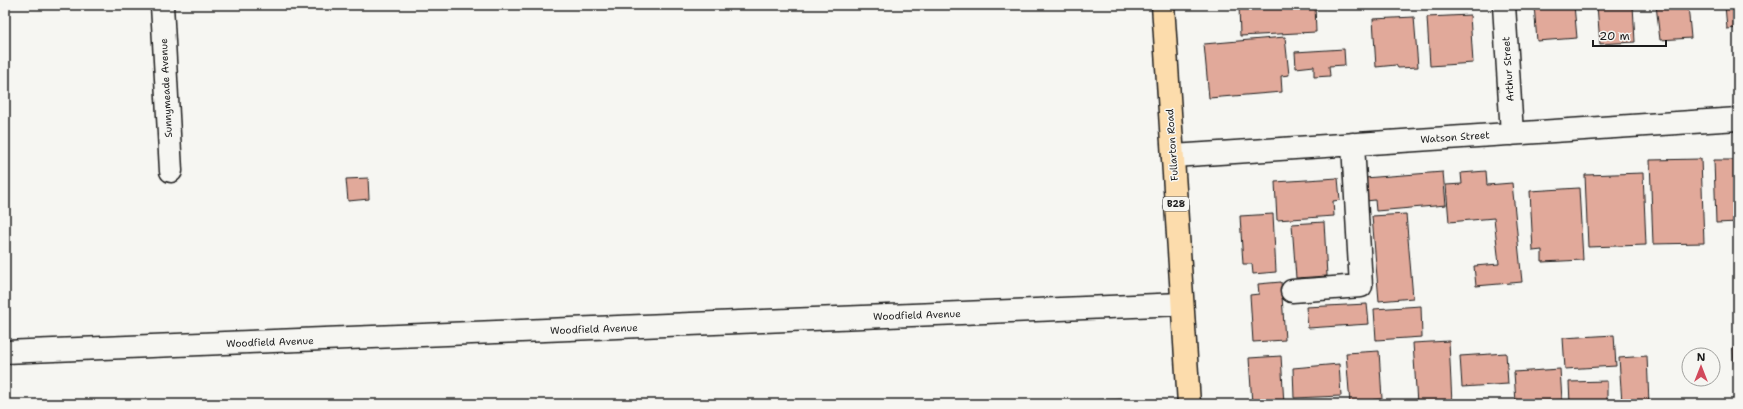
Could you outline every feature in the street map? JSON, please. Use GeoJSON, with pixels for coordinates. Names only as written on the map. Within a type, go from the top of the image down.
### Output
{"type":"FeatureCollection","features":[{"type":"Feature","properties":{"kind":"main road","name":"Fullarton Road"},"geometry":{"type":"LineString","coordinates":[[1163,5],[1189,404]]}},
{"type":"Feature","properties":{"kind":"street","name":"Sunnymeade Avenue"},"geometry":{"type":"LineString","coordinates":[[162,5],[171,171]]}},
{"type":"Feature","properties":{"kind":"street","name":"Arthur Street"},"geometry":{"type":"LineString","coordinates":[[1504,5],[1512,134]]}},
{"type":"Feature","properties":{"kind":"street","name":"Watson Street"},"geometry":{"type":"LineString","coordinates":[[1173,156],[1738,119]]}},
{"type":"Feature","properties":{"kind":"street"},"geometry":{"type":"LineString","coordinates":[[1292,291],[1362,286],[1353,144]]}},
{"type":"Feature","properties":{"kind":"street","name":"Woodfield Avenue"},"geometry":{"type":"LineString","coordinates":[[5,352],[1182,304]]}},
{"type":"Feature","properties":{"kind":"building"},"geometry":{"type":"Polygon","coordinates":[[[1239,5],[1315,5],[1316,32],[1240,36],[1239,5]]]}},
{"type":"Feature","properties":{"kind":"building"},"geometry":{"type":"Polygon","coordinates":[[[1534,5],[1574,5],[1577,38],[1537,41],[1534,5]]]}},
{"type":"Feature","properties":{"kind":"building"},"geometry":{"type":"Polygon","coordinates":[[[1597,5],[1633,5],[1635,42],[1600,44],[1597,5]]]}},
{"type":"Feature","properties":{"kind":"building"},"geometry":{"type":"Polygon","coordinates":[[[1656,5],[1688,5],[1691,38],[1660,40],[1656,5]]]}},
{"type":"Feature","properties":{"kind":"building"},"geometry":{"type":"Polygon","coordinates":[[[1725,5],[1738,5],[1738,28],[1727,29],[1725,5]]]}},
{"type":"Feature","properties":{"kind":"building"},"geometry":{"type":"Polygon","coordinates":[[[1470,15],[1473,63],[1430,66],[1427,17],[1470,15]]]}},
{"type":"Feature","properties":{"kind":"building"},"geometry":{"type":"Polygon","coordinates":[[[1414,17],[1418,67],[1398,68],[1396,65],[1376,67],[1373,19],[1414,17]]]}},
{"type":"Feature","properties":{"kind":"building"},"geometry":{"type":"Polygon","coordinates":[[[1285,37],[1289,75],[1281,76],[1282,92],[1209,98],[1204,44],[1285,37]]]}},
{"type":"Feature","properties":{"kind":"building"},"geometry":{"type":"Polygon","coordinates":[[[1344,49],[1345,65],[1329,66],[1330,76],[1314,77],[1314,66],[1296,68],[1295,52],[1344,49]]]}},
{"type":"Feature","properties":{"kind":"building"},"geometry":{"type":"Polygon","coordinates":[[[1737,152],[1738,222],[1716,223],[1714,160],[1737,160],[1737,152]]]}},
{"type":"Feature","properties":{"kind":"building"},"geometry":{"type":"Polygon","coordinates":[[[1701,159],[1704,243],[1653,244],[1650,160],[1701,159]]]}},
{"type":"Feature","properties":{"kind":"building"},"geometry":{"type":"Polygon","coordinates":[[[1486,171],[1487,185],[1512,183],[1522,282],[1476,286],[1474,266],[1499,264],[1494,218],[1449,222],[1446,185],[1462,184],[1461,173],[1486,171]]]}},
{"type":"Feature","properties":{"kind":"building"},"geometry":{"type":"Polygon","coordinates":[[[1443,172],[1446,205],[1376,211],[1375,200],[1366,201],[1364,178],[1443,172]]]}},
{"type":"Feature","properties":{"kind":"building"},"geometry":{"type":"Polygon","coordinates":[[[1643,173],[1646,245],[1588,247],[1585,175],[1643,173]]]}},
{"type":"Feature","properties":{"kind":"building"},"geometry":{"type":"Polygon","coordinates":[[[368,178],[369,199],[348,201],[346,179],[368,178]]]}},
{"type":"Feature","properties":{"kind":"building"},"geometry":{"type":"Polygon","coordinates":[[[1338,178],[1340,200],[1333,201],[1334,216],[1277,220],[1275,182],[1338,178]]]}},
{"type":"Feature","properties":{"kind":"building"},"geometry":{"type":"Polygon","coordinates":[[[1579,188],[1583,260],[1542,262],[1542,250],[1533,251],[1530,191],[1579,188]]]}},
{"type":"Feature","properties":{"kind":"building"},"geometry":{"type":"Polygon","coordinates":[[[1273,214],[1276,272],[1253,274],[1252,264],[1243,264],[1240,216],[1273,214]]]}},
{"type":"Feature","properties":{"kind":"building"},"geometry":{"type":"Polygon","coordinates":[[[1406,214],[1413,298],[1379,301],[1372,216],[1406,214]]]}},
{"type":"Feature","properties":{"kind":"building"},"geometry":{"type":"Polygon","coordinates":[[[1324,222],[1327,276],[1296,278],[1292,224],[1324,222]]]}},
{"type":"Feature","properties":{"kind":"building"},"geometry":{"type":"Polygon","coordinates":[[[1281,282],[1285,340],[1253,342],[1250,295],[1259,294],[1258,284],[1281,282]]]}},
{"type":"Feature","properties":{"kind":"building"},"geometry":{"type":"Polygon","coordinates":[[[1367,304],[1369,324],[1308,328],[1306,307],[1367,304]]]}},
{"type":"Feature","properties":{"kind":"building"},"geometry":{"type":"Polygon","coordinates":[[[1421,306],[1422,337],[1376,340],[1374,309],[1421,306]]]}},
{"type":"Feature","properties":{"kind":"building"},"geometry":{"type":"Polygon","coordinates":[[[1614,335],[1616,366],[1565,369],[1563,338],[1614,335]]]}},
{"type":"Feature","properties":{"kind":"building"},"geometry":{"type":"Polygon","coordinates":[[[1449,341],[1452,404],[1417,404],[1413,343],[1449,341]]]}},
{"type":"Feature","properties":{"kind":"building"},"geometry":{"type":"Polygon","coordinates":[[[1733,348],[1738,348],[1738,399],[1736,399],[1733,348]]]}},
{"type":"Feature","properties":{"kind":"building"},"geometry":{"type":"Polygon","coordinates":[[[1379,351],[1382,399],[1373,400],[1373,404],[1350,404],[1346,353],[1379,351]]]}},
{"type":"Feature","properties":{"kind":"building"},"geometry":{"type":"Polygon","coordinates":[[[1506,353],[1508,384],[1462,387],[1460,356],[1506,353]]]}},
{"type":"Feature","properties":{"kind":"building"},"geometry":{"type":"Polygon","coordinates":[[[1281,356],[1284,404],[1252,404],[1249,358],[1281,356]]]}},
{"type":"Feature","properties":{"kind":"building"},"geometry":{"type":"Polygon","coordinates":[[[1647,356],[1649,404],[1622,404],[1619,358],[1647,356]]]}},
{"type":"Feature","properties":{"kind":"building"},"geometry":{"type":"Polygon","coordinates":[[[1339,364],[1341,396],[1294,398],[1293,368],[1339,364]]]}},
{"type":"Feature","properties":{"kind":"building"},"geometry":{"type":"Polygon","coordinates":[[[1560,369],[1562,400],[1516,403],[1514,372],[1560,369]]]}},
{"type":"Feature","properties":{"kind":"building"},"geometry":{"type":"Polygon","coordinates":[[[1607,381],[1607,404],[1570,404],[1569,382],[1607,381]]]}},
{"type":"Feature","properties":{"kind":"building"},"geometry":{"type":"Polygon","coordinates":[[[1126,399],[1126,404],[1044,404],[1044,403],[1126,399]]]}}]}
